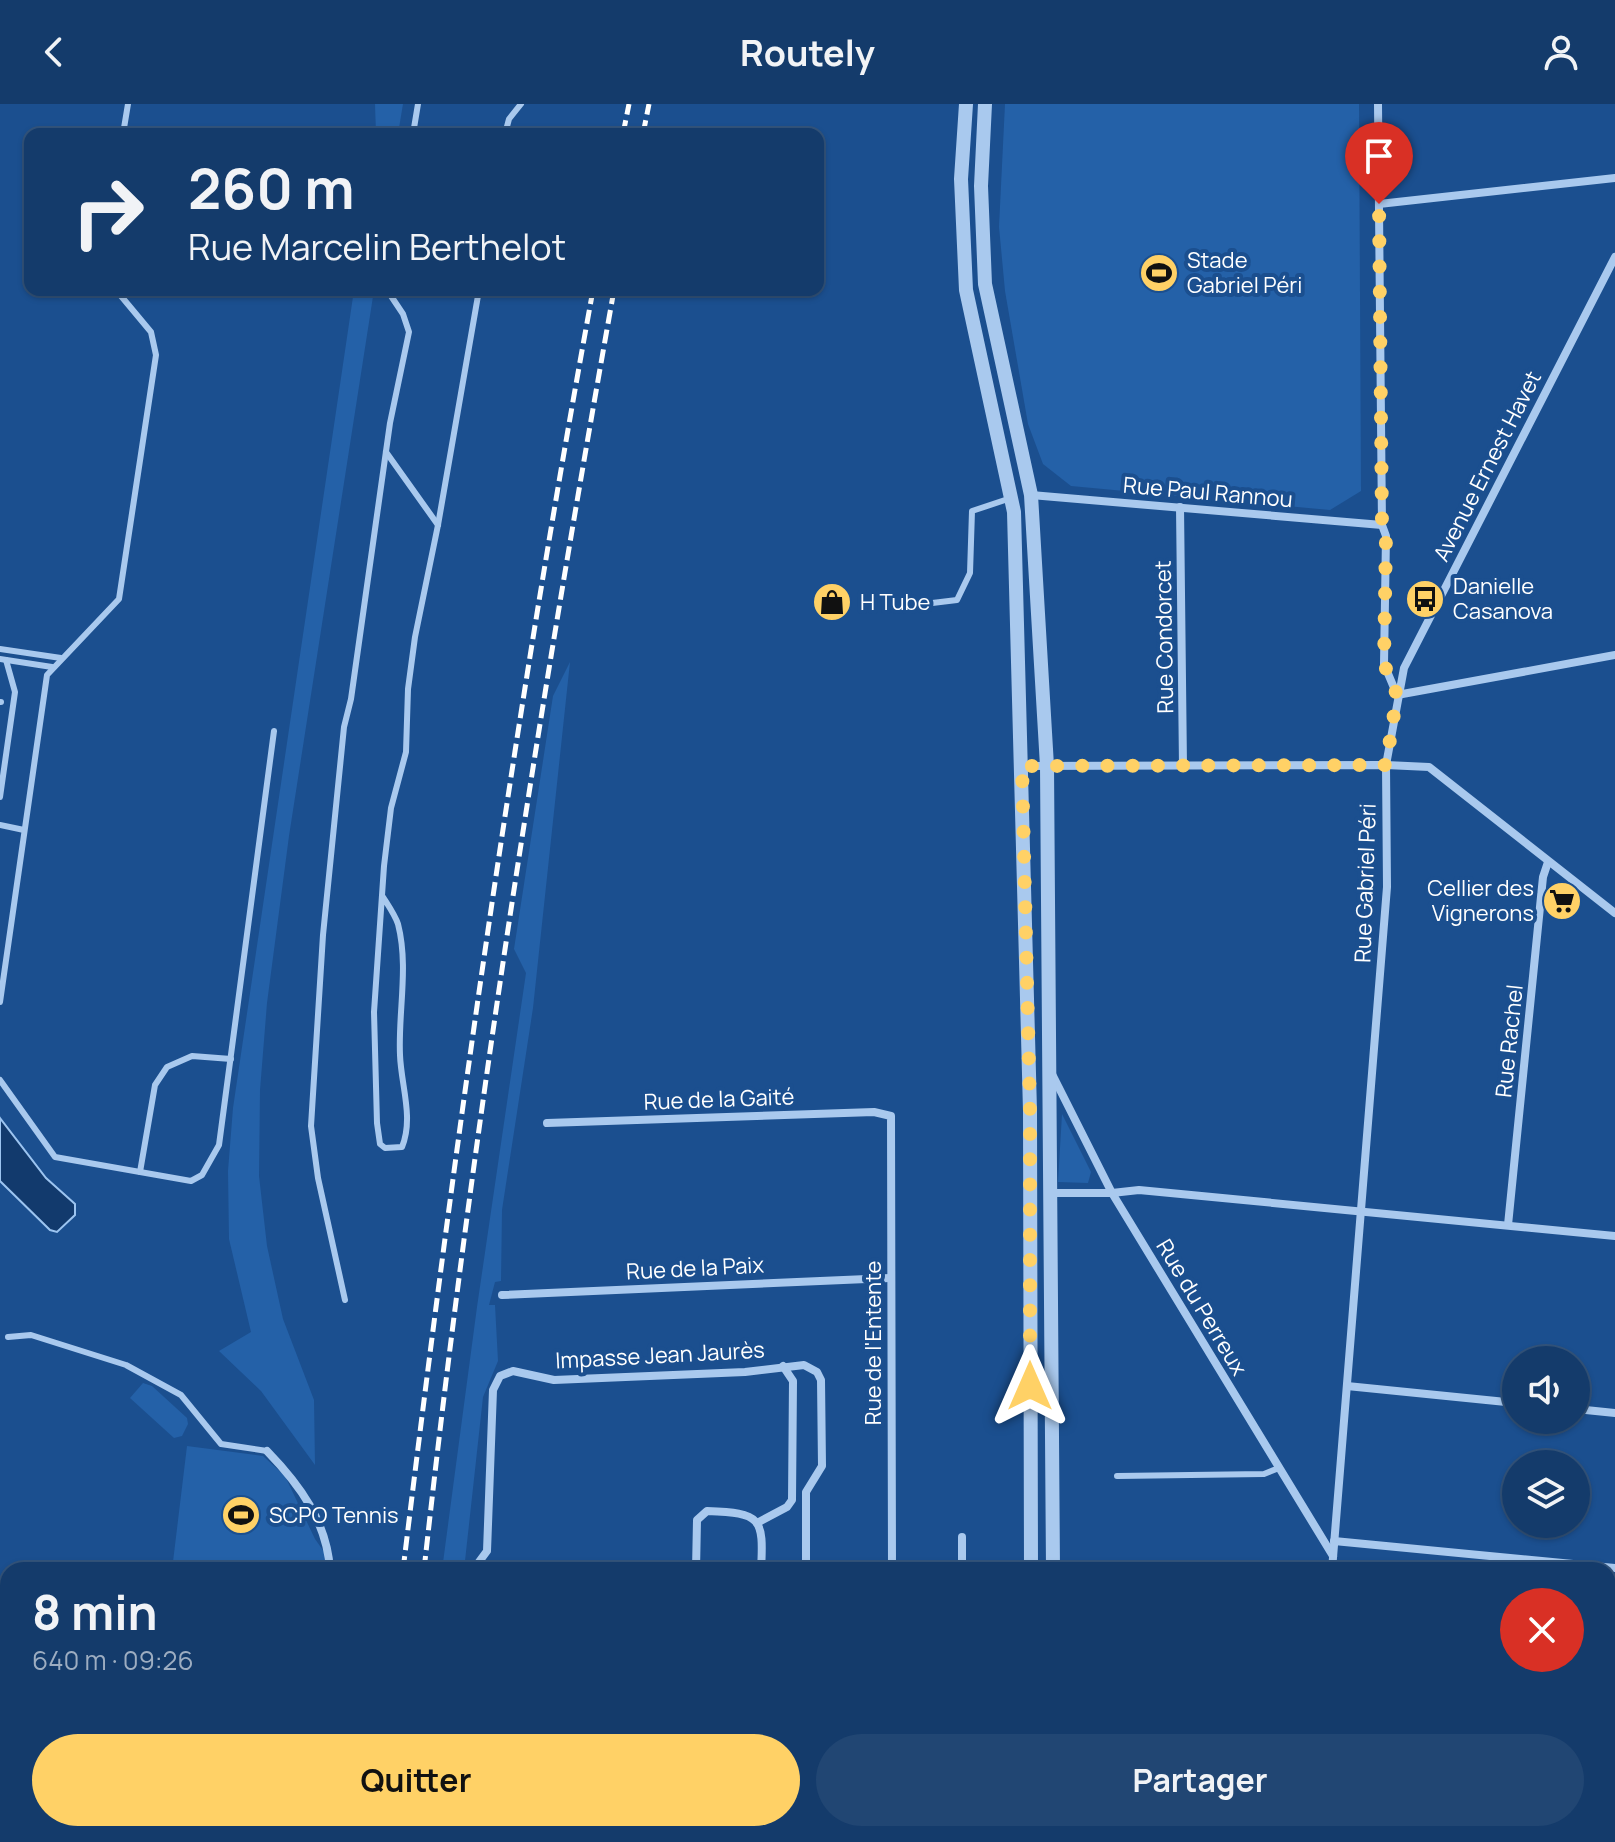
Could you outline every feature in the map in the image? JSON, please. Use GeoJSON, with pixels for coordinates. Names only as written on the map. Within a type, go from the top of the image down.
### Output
{"type":"FeatureCollection","features":[{"type":"Feature","properties":{"kind":"street"},"geometry":{"type":"LineString","coordinates":[[966,104],[961,179],[966,290],[1014,512],[1030,1111],[1031,1562]]}},
{"type":"Feature","properties":{"kind":"street"},"geometry":{"type":"LineString","coordinates":[[985,104],[981,186],[985,284],[1031,495],[1047,766],[1053,1562]]}},
{"type":"Feature","properties":{"kind":"street","name":"Rue Gabriel Péri"},"geometry":{"type":"LineString","coordinates":[[1333,1562],[1387,887],[1386,765],[1397,695],[1384,664],[1386,536],[1382,525],[1378,104]]}},
{"type":"Feature","properties":{"kind":"street"},"geometry":{"type":"LineString","coordinates":[[1379,204],[1615,178]]}},
{"type":"Feature","properties":{"kind":"street","name":"Avenue Ernest Havet"},"geometry":{"type":"LineString","coordinates":[[1397,695],[1404,668],[1615,257]]}},
{"type":"Feature","properties":{"kind":"street","name":"Rue Paul Rannou"},"geometry":{"type":"LineString","coordinates":[[1031,495],[1382,525]]}},
{"type":"Feature","properties":{"kind":"street","name":"Rue Condorcet"},"geometry":{"type":"LineString","coordinates":[[1180,507],[1183,766]]}},
{"type":"Feature","properties":{"kind":"street"},"geometry":{"type":"LineString","coordinates":[[1397,695],[1615,655]]}},
{"type":"Feature","properties":{"kind":"street"},"geometry":{"type":"LineString","coordinates":[[1022,766],[1429,767],[1615,913]]}},
{"type":"Feature","properties":{"kind":"street","name":"Rue Rachel"},"geometry":{"type":"LineString","coordinates":[[1508,1225],[1543,877],[1548,862]]}},
{"type":"Feature","properties":{"kind":"street","name":"Rue du Perreux"},"geometry":{"type":"LineString","coordinates":[[1050,1070],[1112,1193],[1333,1557]]}},
{"type":"Feature","properties":{"kind":"street","name":"Rue de la Gaité"},"geometry":{"type":"LineString","coordinates":[[547,1123],[874,1112],[891,1116]]}},
{"type":"Feature","properties":{"kind":"street","name":"Rue de l'Entente"},"geometry":{"type":"LineString","coordinates":[[891,1116],[892,1562]]}},
{"type":"Feature","properties":{"kind":"street"},"geometry":{"type":"LineString","coordinates":[[1051,1193],[1139,1190],[1615,1236]]}},
{"type":"Feature","properties":{"kind":"street","name":"Rue de la Paix"},"geometry":{"type":"LineString","coordinates":[[502,1295],[890,1278]]}},
{"type":"Feature","properties":{"kind":"street","name":"Impasse Jean Jaurès"},"geometry":{"type":"LineString","coordinates":[[479,1562],[487,1551],[493,1390],[500,1376],[513,1371],[554,1380],[745,1372],[804,1365],[817,1372],[821,1380],[822,1466],[806,1492],[806,1562]]}},
{"type":"Feature","properties":{"kind":"street"},"geometry":{"type":"LineString","coordinates":[[757,1523],[787,1507],[792,1500],[793,1381],[783,1366]]}},
{"type":"Feature","properties":{"kind":"street"},"geometry":{"type":"LineString","coordinates":[[1347,1386],[1502,1402]]}},
{"type":"Feature","properties":{"kind":"street"},"geometry":{"type":"LineString","coordinates":[[1590,1410],[1615,1413]]}},
{"type":"Feature","properties":{"kind":"street"},"geometry":{"type":"LineString","coordinates":[[267,1451],[291,1475],[316,1516],[327,1545],[329,1562]]}},
{"type":"Feature","properties":{"kind":"street"},"geometry":{"type":"LineString","coordinates":[[696,1562],[697,1520],[707,1511],[743,1512],[757,1523],[763,1534],[761,1562]]}},
{"type":"Feature","properties":{"kind":"street"},"geometry":{"type":"LineString","coordinates":[[962,1537],[962,1562]]}},
{"type":"Feature","properties":{"kind":"street"},"geometry":{"type":"LineString","coordinates":[[1334,1541],[1541,1562]]}},
{"type":"Feature","properties":{"kind":"lane"},"geometry":{"type":"LineString","coordinates":[[124,128],[128,104]]}},
{"type":"Feature","properties":{"kind":"lane"},"geometry":{"type":"LineString","coordinates":[[414,128],[418,104]]}},
{"type":"Feature","properties":{"kind":"lane"},"geometry":{"type":"LineString","coordinates":[[507,128],[509,119],[521,104]]}},
{"type":"Feature","properties":{"kind":"lane"},"geometry":{"type":"LineString","coordinates":[[0,1002],[47,675],[119,599],[156,355],[151,332],[121,296]]}},
{"type":"Feature","properties":{"kind":"lane"},"geometry":{"type":"LineString","coordinates":[[345,1300],[318,1178],[311,1126],[323,935],[344,727],[351,699],[394,398],[409,332],[403,314],[391,296]]}},
{"type":"Feature","properties":{"kind":"lane"},"geometry":{"type":"LineString","coordinates":[[383,897],[397,923],[402,958],[400,1053],[408,1114],[407,1135],[402,1147],[395,1149],[380,1144],[377,1123],[374,1012],[384,866],[391,808],[406,752],[408,689],[415,637],[478,296]]}},
{"type":"Feature","properties":{"kind":"lane"},"geometry":{"type":"LineString","coordinates":[[386,452],[438,525]]}},
{"type":"Feature","properties":{"kind":"lane"},"geometry":{"type":"LineString","coordinates":[[924,604],[957,600],[970,573],[972,511],[1011,498]]}},
{"type":"Feature","properties":{"kind":"lane"},"geometry":{"type":"LineString","coordinates":[[0,649],[61,658]]}},
{"type":"Feature","properties":{"kind":"lane"},"geometry":{"type":"LineString","coordinates":[[3,660],[52,668]]}},
{"type":"Feature","properties":{"kind":"lane"},"geometry":{"type":"LineString","coordinates":[[0,797],[15,701],[13,677],[3,660]]}},
{"type":"Feature","properties":{"kind":"lane"},"geometry":{"type":"LineString","coordinates":[[0,1080],[55,1157],[191,1181],[202,1175],[219,1145],[274,731]]}},
{"type":"Feature","properties":{"kind":"lane"},"geometry":{"type":"LineString","coordinates":[[0,825],[24,830]]}},
{"type":"Feature","properties":{"kind":"lane"},"geometry":{"type":"LineString","coordinates":[[140,1172],[155,1085],[167,1067],[192,1056],[231,1059]]}},
{"type":"Feature","properties":{"kind":"lane"},"geometry":{"type":"LineString","coordinates":[[8,1337],[31,1335],[126,1365],[181,1395],[221,1444],[267,1451]]}},
{"type":"Feature","properties":{"kind":"lane"},"geometry":{"type":"LineString","coordinates":[[1117,1476],[1264,1474],[1279,1468]]}},
{"type":"Feature","properties":{"kind":"shaded area"},"geometry":{"type":"Polygon","coordinates":[[[375,104],[403,104],[399,128],[376,128],[375,104]]]}},
{"type":"Feature","properties":{"kind":"shaded area"},"geometry":{"type":"Polygon","coordinates":[[[1005,104],[1359,104],[1361,491],[1330,510],[1071,486],[1043,464],[1028,424],[1005,291],[999,227],[1005,104]]]}},
{"type":"Feature","properties":{"kind":"shaded area"},"geometry":{"type":"Polygon","coordinates":[[[353,296],[373,296],[289,836],[267,1003],[260,1090],[259,1176],[267,1246],[283,1319],[314,1400],[315,1465],[261,1391],[219,1351],[251,1332],[229,1239],[228,1171],[233,1108],[353,296]]]}},
{"type":"Feature","properties":{"kind":"shaded area"},"geometry":{"type":"Polygon","coordinates":[[[570,662],[533,1008],[502,1210],[501,1281],[495,1282],[489,1305],[495,1305],[498,1361],[483,1397],[465,1562],[443,1562],[526,973],[514,949],[553,696],[570,662]]]}},
{"type":"Feature","properties":{"kind":"shaded area"},"geometry":{"type":"Polygon","coordinates":[[[1062,1114],[1091,1172],[1088,1183],[1058,1182],[1062,1114]]]}},
{"type":"Feature","properties":{"kind":"shaded area"},"geometry":{"type":"Polygon","coordinates":[[[0,1118],[46,1178],[75,1204],[75,1215],[57,1232],[50,1230],[0,1181],[0,1118]]]}},
{"type":"Feature","properties":{"kind":"shaded area"},"geometry":{"type":"Polygon","coordinates":[[[143,1383],[152,1386],[187,1418],[188,1424],[182,1436],[174,1438],[130,1398],[143,1383]]]}},
{"type":"Feature","properties":{"kind":"shaded area","name":"SCPO Tennis"},"geometry":{"type":"Polygon","coordinates":[[[187,1446],[263,1456],[285,1476],[327,1562],[173,1562],[187,1446]]]}},
{"type":"Feature","properties":{"kind":"railway"},"geometry":{"type":"LineString","coordinates":[[624,128],[629,104]]}},
{"type":"Feature","properties":{"kind":"railway"},"geometry":{"type":"LineString","coordinates":[[644,128],[649,104]]}},
{"type":"Feature","properties":{"kind":"railway"},"geometry":{"type":"LineString","coordinates":[[404,1562],[488,928],[538,609],[592,296]]}},
{"type":"Feature","properties":{"kind":"railway"},"geometry":{"type":"LineString","coordinates":[[425,1562],[463,1249],[508,928],[613,296]]}},
{"type":"Feature","properties":{"kind":"place","name":"Stade Gabriel Péri"},"geometry":{"type":"Point","coordinates":[1159,273]}},
{"type":"Feature","properties":{"kind":"place","name":"Danielle Casanova"},"geometry":{"type":"Point","coordinates":[1425,599]}},
{"type":"Feature","properties":{"kind":"place","name":"H Tube"},"geometry":{"type":"Point","coordinates":[832,602]}},
{"type":"Feature","properties":{"kind":"place","name":"Cellier des Vignerons"},"geometry":{"type":"Point","coordinates":[1562,901]}},
{"type":"Feature","properties":{"kind":"place","name":"SCPO Tennis"},"geometry":{"type":"Point","coordinates":[241,1515]}},
{"type":"Feature","properties":{"kind":"route"},"geometry":{"type":"LineString","coordinates":[[1030,1386],[1030,1111],[1022,766],[1386,765],[1397,695],[1384,664],[1386,536],[1382,525],[1379,204]]}}]}
